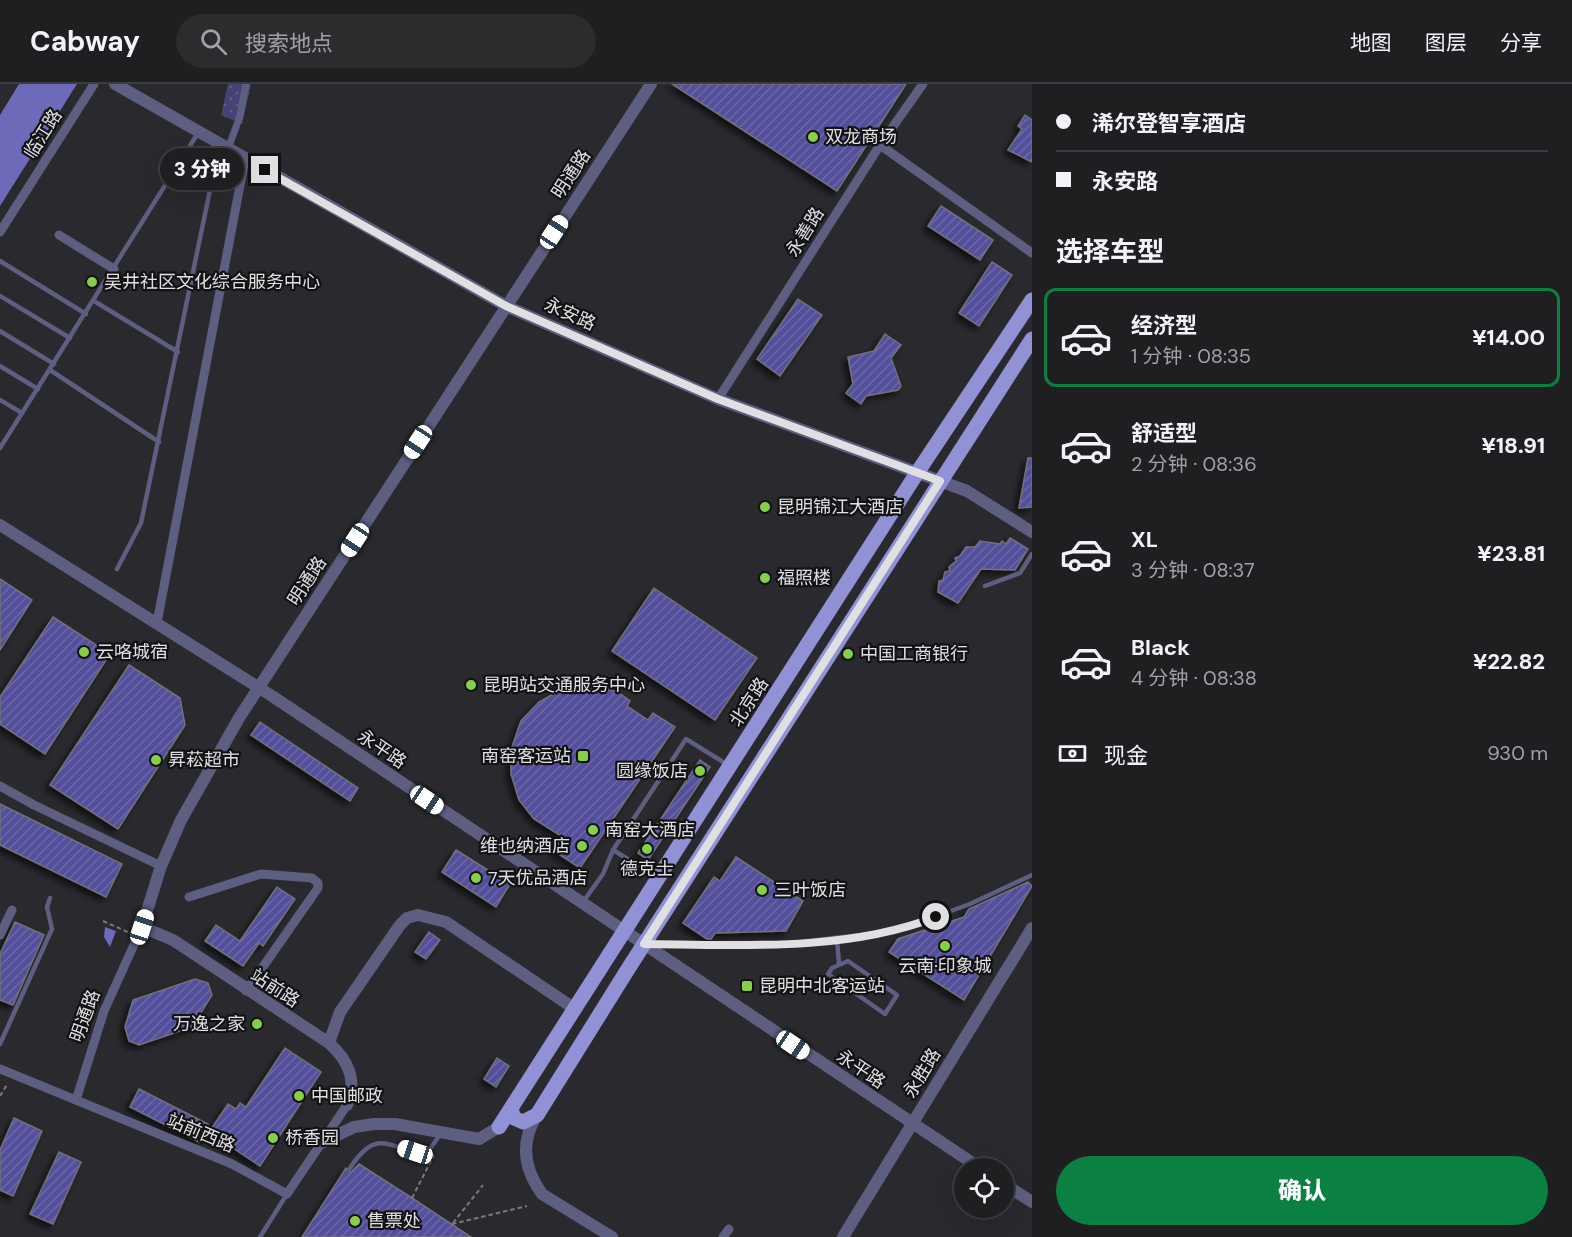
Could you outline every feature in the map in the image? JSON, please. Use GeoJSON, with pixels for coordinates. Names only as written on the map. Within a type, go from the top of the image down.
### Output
{"type":"FeatureCollection","features":[{"type":"Feature","properties":{"kind":"main road","name":"北京路"},"geometry":{"type":"LineString","coordinates":[[499,1127],[917,473],[1032,300]]}},
{"type":"Feature","properties":{"kind":"main road"},"geometry":{"type":"LineString","coordinates":[[511,1109],[514,1118],[523,1122],[537,1115],[1032,339]]}},
{"type":"Feature","properties":{"kind":"street","name":"临江路"},"geometry":{"type":"LineString","coordinates":[[0,232],[94,84]]}},
{"type":"Feature","properties":{"kind":"street","name":"永安路"},"geometry":{"type":"LineString","coordinates":[[115,84],[506,306],[718,399],[940,481],[983,500],[1032,532]]}},
{"type":"Feature","properties":{"kind":"street"},"geometry":{"type":"LineString","coordinates":[[225,147],[240,116],[246,84]]}},
{"type":"Feature","properties":{"kind":"street","name":"明通路"},"geometry":{"type":"LineString","coordinates":[[76,1100],[104,1011],[140,932],[161,866],[181,820],[258,688],[651,84]]}},
{"type":"Feature","properties":{"kind":"street","name":"永善路"},"geometry":{"type":"LineString","coordinates":[[718,399],[880,145],[923,84]]}},
{"type":"Feature","properties":{"kind":"street"},"geometry":{"type":"LineString","coordinates":[[880,145],[1032,253]]}},
{"type":"Feature","properties":{"kind":"street"},"geometry":{"type":"LineString","coordinates":[[157,623],[245,159]]}},
{"type":"Feature","properties":{"kind":"street"},"geometry":{"type":"LineString","coordinates":[[59,235],[114,269]]}},
{"type":"Feature","properties":{"kind":"street","name":"永平路"},"geometry":{"type":"LineString","coordinates":[[0,525],[258,688],[964,1158]]}},
{"type":"Feature","properties":{"kind":"street"},"geometry":{"type":"LineString","coordinates":[[0,786],[34,805],[161,866]]}},
{"type":"Feature","properties":{"kind":"street"},"geometry":{"type":"LineString","coordinates":[[189,897],[261,874],[312,878],[318,883],[318,888],[246,991]]}},
{"type":"Feature","properties":{"kind":"street"},"geometry":{"type":"LineString","coordinates":[[0,935],[12,910]]}},
{"type":"Feature","properties":{"kind":"street"},"geometry":{"type":"LineString","coordinates":[[329,1043],[340,1012],[400,925],[407,918],[418,915],[446,922],[575,1009]]}},
{"type":"Feature","properties":{"kind":"street","name":"永胜路"},"geometry":{"type":"LineString","coordinates":[[843,1237],[1032,928]]}},
{"type":"Feature","properties":{"kind":"street","name":"站前路"},"geometry":{"type":"LineString","coordinates":[[140,932],[173,940],[246,991],[329,1043],[338,1052],[351,1075],[353,1084],[347,1105]]}},
{"type":"Feature","properties":{"kind":"street","name":"站前西路"},"geometry":{"type":"LineString","coordinates":[[0,1069],[232,1164],[287,1194]]}},
{"type":"Feature","properties":{"kind":"street"},"geometry":{"type":"LineString","coordinates":[[287,1194],[347,1105]]}},
{"type":"Feature","properties":{"kind":"street"},"geometry":{"type":"LineString","coordinates":[[537,1115],[529,1131],[526,1149],[528,1169],[537,1187],[543,1194],[612,1237]]}},
{"type":"Feature","properties":{"kind":"street"},"geometry":{"type":"LineString","coordinates":[[321,1143],[346,1130],[374,1124],[395,1124],[479,1139],[499,1127]]}},
{"type":"Feature","properties":{"kind":"street"},"geometry":{"type":"LineString","coordinates":[[1014,1190],[1032,1202]]}},
{"type":"Feature","properties":{"kind":"lane"},"geometry":{"type":"LineString","coordinates":[[0,448],[199,132]]}},
{"type":"Feature","properties":{"kind":"lane"},"geometry":{"type":"LineString","coordinates":[[117,569],[141,523],[216,161],[225,147]]}},
{"type":"Feature","properties":{"kind":"lane"},"geometry":{"type":"LineString","coordinates":[[0,261],[86,314]]}},
{"type":"Feature","properties":{"kind":"lane"},"geometry":{"type":"LineString","coordinates":[[0,296],[70,338]]}},
{"type":"Feature","properties":{"kind":"lane"},"geometry":{"type":"LineString","coordinates":[[94,301],[178,352]]}},
{"type":"Feature","properties":{"kind":"lane"},"geometry":{"type":"LineString","coordinates":[[0,331],[54,364]]}},
{"type":"Feature","properties":{"kind":"lane"},"geometry":{"type":"LineString","coordinates":[[0,366],[38,389]]}},
{"type":"Feature","properties":{"kind":"lane"},"geometry":{"type":"LineString","coordinates":[[50,370],[159,442]]}},
{"type":"Feature","properties":{"kind":"lane"},"geometry":{"type":"LineString","coordinates":[[0,400],[22,413]]}},
{"type":"Feature","properties":{"kind":"lane"},"geometry":{"type":"LineString","coordinates":[[0,436],[5,440]]}},
{"type":"Feature","properties":{"kind":"lane"},"geometry":{"type":"LineString","coordinates":[[985,586],[1020,573],[1032,554]]}},
{"type":"Feature","properties":{"kind":"lane"},"geometry":{"type":"LineString","coordinates":[[582,904],[603,874],[613,850],[686,739],[730,767]]}},
{"type":"Feature","properties":{"kind":"lane"},"geometry":{"type":"LineString","coordinates":[[613,850],[659,879]]}},
{"type":"Feature","properties":{"kind":"lane"},"geometry":{"type":"LineString","coordinates":[[644,944],[723,945],[837,939],[896,931],[970,904],[1032,875]]}},
{"type":"Feature","properties":{"kind":"lane"},"geometry":{"type":"LineString","coordinates":[[0,1044],[52,929],[47,907],[50,898]]}},
{"type":"Feature","properties":{"kind":"lane"},"geometry":{"type":"LineString","coordinates":[[837,939],[839,964],[828,975],[885,1014],[897,996],[848,962],[839,964]]}},
{"type":"Feature","properties":{"kind":"lane"},"geometry":{"type":"LineString","coordinates":[[350,1168],[364,1148],[374,1143],[386,1143],[415,1152],[430,1149],[441,1133]]}},
{"type":"Feature","properties":{"kind":"lane"},"geometry":{"type":"LineString","coordinates":[[260,1237],[287,1194]]}},
{"type":"Feature","properties":{"kind":"path"},"geometry":{"type":"LineString","coordinates":[[103,921],[140,932]]}},
{"type":"Feature","properties":{"kind":"path"},"geometry":{"type":"LineString","coordinates":[[0,1096],[13,1076]]}},
{"type":"Feature","properties":{"kind":"path"},"geometry":{"type":"LineString","coordinates":[[412,1198],[434,1154]]}},
{"type":"Feature","properties":{"kind":"path"},"geometry":{"type":"LineString","coordinates":[[483,1185],[452,1224],[527,1206]]}},
{"type":"Feature","properties":{"kind":"shaded area"},"geometry":{"type":"Polygon","coordinates":[[[19,84],[77,84],[0,206],[0,115],[19,84]]]}},
{"type":"Feature","properties":{"kind":"shaded area"},"geometry":{"type":"Polygon","coordinates":[[[228,84],[251,84],[242,124],[221,115],[228,84]]]}},
{"type":"Feature","properties":{"kind":"shaded area"},"geometry":{"type":"Polygon","coordinates":[[[105,927],[116,931],[110,947],[104,937],[105,927]]]}},
{"type":"Feature","properties":{"kind":"building","name":"双龙商场"},"geometry":{"type":"Polygon","coordinates":[[[672,84],[906,84],[837,191],[672,84]]]}},
{"type":"Feature","properties":{"kind":"building"},"geometry":{"type":"Polygon","coordinates":[[[1025,115],[1032,120],[1032,162],[1008,150],[1022,129],[1018,126],[1025,115]]]}},
{"type":"Feature","properties":{"kind":"building"},"geometry":{"type":"Polygon","coordinates":[[[941,206],[993,240],[980,260],[928,226],[941,206]]]}},
{"type":"Feature","properties":{"kind":"building"},"geometry":{"type":"Polygon","coordinates":[[[992,262],[1012,275],[979,326],[959,313],[992,262]]]}},
{"type":"Feature","properties":{"kind":"building"},"geometry":{"type":"Polygon","coordinates":[[[798,299],[822,315],[780,376],[757,359],[798,299]]]}},
{"type":"Feature","properties":{"kind":"building"},"geometry":{"type":"Polygon","coordinates":[[[885,334],[901,345],[891,358],[901,386],[898,390],[866,396],[861,404],[846,393],[853,384],[848,357],[874,351],[885,334]]]}},
{"type":"Feature","properties":{"kind":"building"},"geometry":{"type":"Polygon","coordinates":[[[1028,458],[1032,458],[1032,507],[1019,508],[1028,458]]]}},
{"type":"Feature","properties":{"kind":"building"},"geometry":{"type":"Polygon","coordinates":[[[1010,538],[1028,549],[1015,570],[981,569],[958,603],[938,592],[939,581],[943,580],[945,572],[950,571],[949,567],[956,561],[955,558],[960,556],[966,547],[975,547],[980,541],[1000,544],[1002,541],[1006,544],[1010,538]]]}},
{"type":"Feature","properties":{"kind":"building"},"geometry":{"type":"Polygon","coordinates":[[[0,579],[32,600],[0,650],[0,579]]]}},
{"type":"Feature","properties":{"kind":"building"},"geometry":{"type":"Polygon","coordinates":[[[654,588],[757,658],[715,720],[612,651],[654,588]]]}},
{"type":"Feature","properties":{"kind":"building"},"geometry":{"type":"Polygon","coordinates":[[[53,617],[110,654],[45,754],[0,724],[0,697],[53,617]]]}},
{"type":"Feature","properties":{"kind":"building"},"geometry":{"type":"Polygon","coordinates":[[[129,665],[180,698],[185,725],[118,829],[50,785],[129,665]]]}},
{"type":"Feature","properties":{"kind":"building","name":"南窑客运站"},"geometry":{"type":"Polygon","coordinates":[[[595,684],[619,693],[630,701],[627,706],[648,720],[653,713],[675,727],[580,868],[554,851],[563,837],[534,819],[519,800],[511,774],[511,750],[521,721],[539,702],[562,689],[595,684]]]}},
{"type":"Feature","properties":{"kind":"building"},"geometry":{"type":"Polygon","coordinates":[[[260,722],[358,788],[350,801],[251,735],[260,722]]]}},
{"type":"Feature","properties":{"kind":"building"},"geometry":{"type":"Polygon","coordinates":[[[700,760],[710,767],[648,860],[638,853],[700,760]]]}},
{"type":"Feature","properties":{"kind":"building"},"geometry":{"type":"Polygon","coordinates":[[[0,804],[122,864],[106,897],[0,845],[0,804]]]}},
{"type":"Feature","properties":{"kind":"building","name":"7天优品酒店"},"geometry":{"type":"Polygon","coordinates":[[[456,850],[510,884],[496,907],[442,872],[456,850]]]}},
{"type":"Feature","properties":{"kind":"building"},"geometry":{"type":"Polygon","coordinates":[[[736,857],[803,901],[786,931],[715,933],[711,939],[707,939],[683,923],[714,877],[720,881],[736,857]]]}},
{"type":"Feature","properties":{"kind":"building","name":"云南·印象城"},"geometry":{"type":"Polygon","coordinates":[[[1028,882],[1032,886],[964,1000],[889,952],[898,939],[964,917],[969,909],[1028,882]]]}},
{"type":"Feature","properties":{"kind":"building"},"geometry":{"type":"Polygon","coordinates":[[[277,887],[295,899],[263,946],[259,943],[243,966],[205,941],[216,925],[240,941],[277,887]]]}},
{"type":"Feature","properties":{"kind":"building"},"geometry":{"type":"Polygon","coordinates":[[[15,922],[44,935],[13,1005],[0,1000],[0,954],[15,922]]]}},
{"type":"Feature","properties":{"kind":"building"},"geometry":{"type":"Polygon","coordinates":[[[429,932],[440,940],[426,959],[415,952],[429,932]]]}},
{"type":"Feature","properties":{"kind":"building"},"geometry":{"type":"Polygon","coordinates":[[[195,979],[208,983],[212,995],[192,1027],[139,1045],[129,1041],[125,1027],[133,1000],[195,979]]]}},
{"type":"Feature","properties":{"kind":"building"},"geometry":{"type":"Polygon","coordinates":[[[285,1048],[321,1072],[260,1166],[209,1132],[228,1104],[236,1109],[240,1103],[246,1107],[285,1048]]]}},
{"type":"Feature","properties":{"kind":"building"},"geometry":{"type":"Polygon","coordinates":[[[497,1058],[509,1066],[496,1087],[484,1079],[497,1058]]]}},
{"type":"Feature","properties":{"kind":"building"},"geometry":{"type":"Polygon","coordinates":[[[139,1089],[208,1124],[199,1142],[130,1107],[139,1089]]]}},
{"type":"Feature","properties":{"kind":"building"},"geometry":{"type":"Polygon","coordinates":[[[14,1118],[42,1131],[13,1196],[0,1190],[0,1150],[14,1118]]]}},
{"type":"Feature","properties":{"kind":"building"},"geometry":{"type":"Polygon","coordinates":[[[59,1152],[81,1162],[53,1224],[30,1214],[59,1152]]]}},
{"type":"Feature","properties":{"kind":"building"},"geometry":{"type":"Polygon","coordinates":[[[359,1164],[471,1237],[302,1237],[346,1168],[351,1172],[359,1164]]]}},
{"type":"Feature","properties":{"kind":"place","name":"双龙商场"},"geometry":{"type":"Point","coordinates":[813,137]}},
{"type":"Feature","properties":{"kind":"place","name":"吴井社区文化综合服务中心"},"geometry":{"type":"Point","coordinates":[92,282]}},
{"type":"Feature","properties":{"kind":"place","name":"昆明锦江大酒店"},"geometry":{"type":"Point","coordinates":[765,507]}},
{"type":"Feature","properties":{"kind":"place","name":"福照楼"},"geometry":{"type":"Point","coordinates":[765,578]}},
{"type":"Feature","properties":{"kind":"place","name":"云咯城宿"},"geometry":{"type":"Point","coordinates":[84,652]}},
{"type":"Feature","properties":{"kind":"place","name":"中国工商银行"},"geometry":{"type":"Point","coordinates":[848,654]}},
{"type":"Feature","properties":{"kind":"place","name":"昆明站交通服务中心"},"geometry":{"type":"Point","coordinates":[471,685]}},
{"type":"Feature","properties":{"kind":"place","name":"南窑客运站"},"geometry":{"type":"Point","coordinates":[583,756]}},
{"type":"Feature","properties":{"kind":"place","name":"昇菘超市"},"geometry":{"type":"Point","coordinates":[156,760]}},
{"type":"Feature","properties":{"kind":"place","name":"圆缘饭店"},"geometry":{"type":"Point","coordinates":[700,771]}},
{"type":"Feature","properties":{"kind":"place","name":"南窑大酒店"},"geometry":{"type":"Point","coordinates":[593,830]}},
{"type":"Feature","properties":{"kind":"place","name":"维也纳酒店"},"geometry":{"type":"Point","coordinates":[582,846]}},
{"type":"Feature","properties":{"kind":"place","name":"德克士"},"geometry":{"type":"Point","coordinates":[647,849]}},
{"type":"Feature","properties":{"kind":"place","name":"7天优品酒店"},"geometry":{"type":"Point","coordinates":[476,878]}},
{"type":"Feature","properties":{"kind":"place","name":"三叶饭店"},"geometry":{"type":"Point","coordinates":[762,890]}},
{"type":"Feature","properties":{"kind":"place","name":"云南·印象城"},"geometry":{"type":"Point","coordinates":[945,946]}},
{"type":"Feature","properties":{"kind":"place","name":"昆明中北客运站"},"geometry":{"type":"Point","coordinates":[747,986]}},
{"type":"Feature","properties":{"kind":"place","name":"万逸之家"},"geometry":{"type":"Point","coordinates":[257,1024]}},
{"type":"Feature","properties":{"kind":"place","name":"中国邮政"},"geometry":{"type":"Point","coordinates":[299,1096]}},
{"type":"Feature","properties":{"kind":"place","name":"桥香园"},"geometry":{"type":"Point","coordinates":[273,1138]}},
{"type":"Feature","properties":{"kind":"place","name":"售票处"},"geometry":{"type":"Point","coordinates":[355,1221]}},
{"type":"Feature","properties":{"kind":"route"},"geometry":{"type":"LineString","coordinates":[[265,170],[506,306],[718,399],[940,481],[644,944],[723,945],[844,939],[896,931],[936,917]]}}]}
